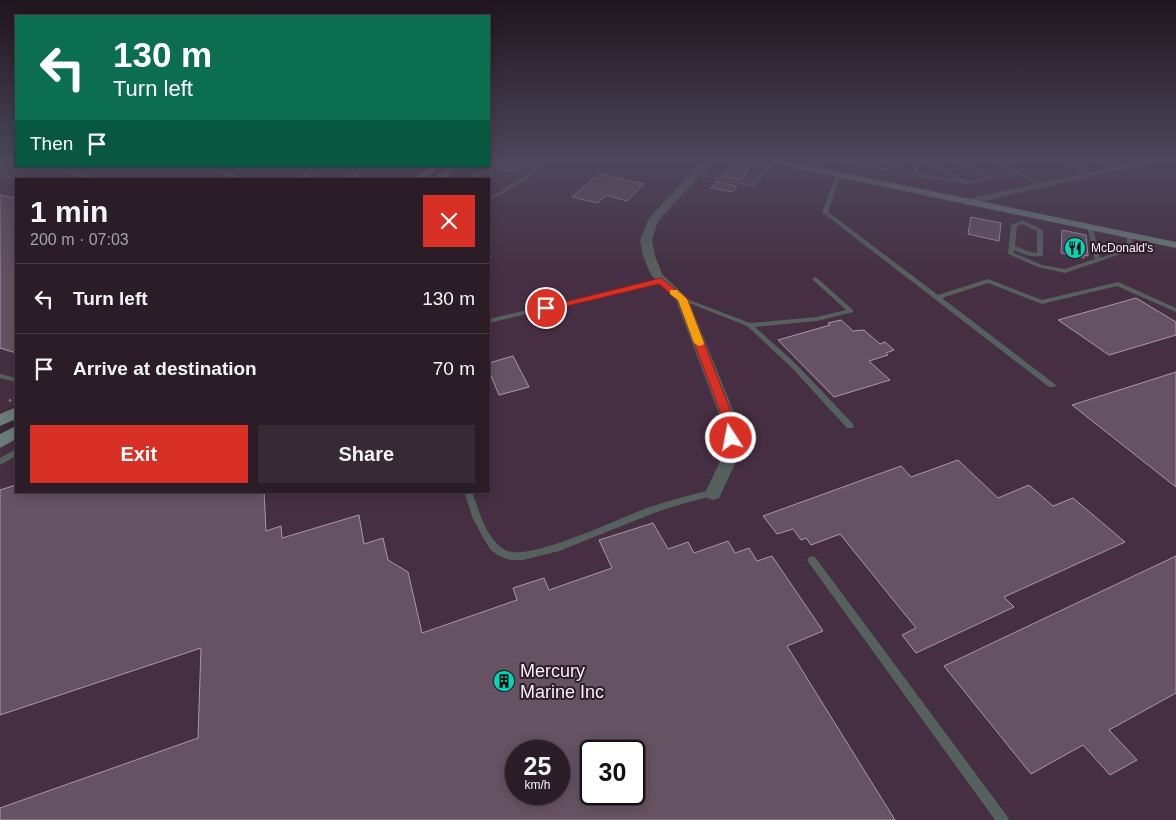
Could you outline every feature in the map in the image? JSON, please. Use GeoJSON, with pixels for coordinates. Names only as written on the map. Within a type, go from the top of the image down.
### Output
{"type":"FeatureCollection","features":[{"type":"Feature","properties":{"kind":"main road"},"geometry":{"type":"LineString","coordinates":[[955,199],[1023,218],[1090,227],[1176,245]]}},
{"type":"Feature","properties":{"kind":"main road"},"geometry":{"type":"LineString","coordinates":[[0,421],[15,413]]}},
{"type":"Feature","properties":{"kind":"main road"},"geometry":{"type":"LineString","coordinates":[[0,442],[15,433]]}},
{"type":"Feature","properties":{"kind":"street"},"geometry":{"type":"LineString","coordinates":[[672,199],[656,217],[648,230],[647,249],[661,280],[682,299],[730,422],[732,453],[713,492]]}},
{"type":"Feature","properties":{"kind":"street"},"geometry":{"type":"LineString","coordinates":[[967,202],[979,199]]}},
{"type":"Feature","properties":{"kind":"lane"},"geometry":{"type":"LineString","coordinates":[[830,199],[825,212],[1052,385]]}},
{"type":"Feature","properties":{"kind":"lane"},"geometry":{"type":"LineString","coordinates":[[1012,247],[1029,254],[1040,255],[1040,230],[1023,218],[1014,225],[1011,254],[1040,266],[1065,271],[1129,250],[1130,235]]}},
{"type":"Feature","properties":{"kind":"lane"},"geometry":{"type":"LineString","coordinates":[[1090,227],[1098,260]]}},
{"type":"Feature","properties":{"kind":"lane"},"geometry":{"type":"LineString","coordinates":[[749,325],[817,319],[851,311],[815,279]]}},
{"type":"Feature","properties":{"kind":"lane"},"geometry":{"type":"LineString","coordinates":[[490,321],[661,280]]}},
{"type":"Feature","properties":{"kind":"lane"},"geometry":{"type":"LineString","coordinates":[[937,297],[988,281],[1042,302],[1118,284],[1176,310]]}},
{"type":"Feature","properties":{"kind":"lane"},"geometry":{"type":"LineString","coordinates":[[682,299],[749,325],[794,366],[850,426]]}},
{"type":"Feature","properties":{"kind":"lane"},"geometry":{"type":"LineString","coordinates":[[0,376],[15,380]]}},
{"type":"Feature","properties":{"kind":"lane"},"geometry":{"type":"LineString","coordinates":[[0,462],[15,453]]}},
{"type":"Feature","properties":{"kind":"lane"},"geometry":{"type":"LineString","coordinates":[[469,493],[479,523],[496,548],[510,556],[531,555],[571,542],[687,498],[713,492]]}},
{"type":"Feature","properties":{"kind":"lane"},"geometry":{"type":"LineString","coordinates":[[812,560],[1003,820]]}},
{"type":"Feature","properties":{"kind":"shaded area"},"geometry":{"type":"Polygon","coordinates":[[[0,199],[15,199],[15,405],[0,414],[0,199]]]}},
{"type":"Feature","properties":{"kind":"shaded area"},"geometry":{"type":"Polygon","coordinates":[[[490,199],[1176,199],[1176,820],[0,820],[0,448],[15,439],[15,493],[490,493],[490,199]]]}},
{"type":"Feature","properties":{"kind":"building"},"geometry":{"type":"Polygon","coordinates":[[[0,199],[15,199],[15,353],[0,348],[0,199]]]}},
{"type":"Feature","properties":{"kind":"building"},"geometry":{"type":"Polygon","coordinates":[[[582,199],[602,199],[598,203],[582,199]]]}},
{"type":"Feature","properties":{"kind":"building"},"geometry":{"type":"Polygon","coordinates":[[[971,217],[1001,223],[999,241],[968,234],[971,217]]]}},
{"type":"Feature","properties":{"kind":"building","name":"McDonald's"},"geometry":{"type":"Polygon","coordinates":[[[1062,230],[1086,235],[1088,256],[1084,255],[1084,258],[1061,253],[1062,230]]]}},
{"type":"Feature","properties":{"kind":"building"},"geometry":{"type":"Polygon","coordinates":[[[1136,298],[1176,322],[1176,335],[1109,355],[1058,320],[1136,298]]]}},
{"type":"Feature","properties":{"kind":"building"},"geometry":{"type":"Polygon","coordinates":[[[841,320],[853,331],[864,330],[880,344],[885,342],[894,350],[886,353],[888,355],[869,361],[890,380],[834,397],[778,340],[841,320]]]}},
{"type":"Feature","properties":{"kind":"building"},"geometry":{"type":"Polygon","coordinates":[[[513,356],[529,387],[499,395],[490,373],[490,363],[513,356]]]}},
{"type":"Feature","properties":{"kind":"building"},"geometry":{"type":"Polygon","coordinates":[[[1176,372],[1176,487],[1072,405],[1176,372]]]}},
{"type":"Feature","properties":{"kind":"building"},"geometry":{"type":"Polygon","coordinates":[[[958,460],[998,498],[1029,485],[1053,506],[1073,498],[1125,542],[1004,597],[1014,607],[916,653],[902,635],[916,628],[840,534],[811,545],[806,538],[801,540],[793,529],[777,534],[763,516],[901,466],[911,477],[958,460]]]}},
{"type":"Feature","properties":{"kind":"building","name":"Mercury Marine Inc"},"geometry":{"type":"Polygon","coordinates":[[[15,485],[15,493],[264,493],[266,531],[281,526],[282,538],[359,515],[364,544],[383,538],[388,560],[408,572],[422,633],[517,600],[513,588],[544,578],[549,590],[612,568],[599,540],[653,523],[668,549],[688,542],[694,553],[728,541],[735,553],[749,548],[757,561],[772,556],[823,631],[787,646],[895,820],[0,820],[0,808],[198,738],[201,648],[0,715],[0,490],[15,485]]]}},
{"type":"Feature","properties":{"kind":"building"},"geometry":{"type":"Polygon","coordinates":[[[1176,556],[1176,693],[1109,730],[1137,760],[1110,775],[1083,745],[1031,774],[944,666],[1176,556]]]}},
{"type":"Feature","properties":{"kind":"slow traffic"},"geometry":{"type":"LineString","coordinates":[[673,292],[682,299],[699,343]]}},
{"type":"Feature","properties":{"kind":"place","name":"McDonald's"},"geometry":{"type":"Point","coordinates":[1075,248]}},
{"type":"Feature","properties":{"kind":"place","name":"Mercury Marine Inc"},"geometry":{"type":"Point","coordinates":[504,681]}},
{"type":"Feature","properties":{"kind":"route"},"geometry":{"type":"LineString","coordinates":[[546,308],[661,280],[682,299],[730,422],[731,438]]}}]}
